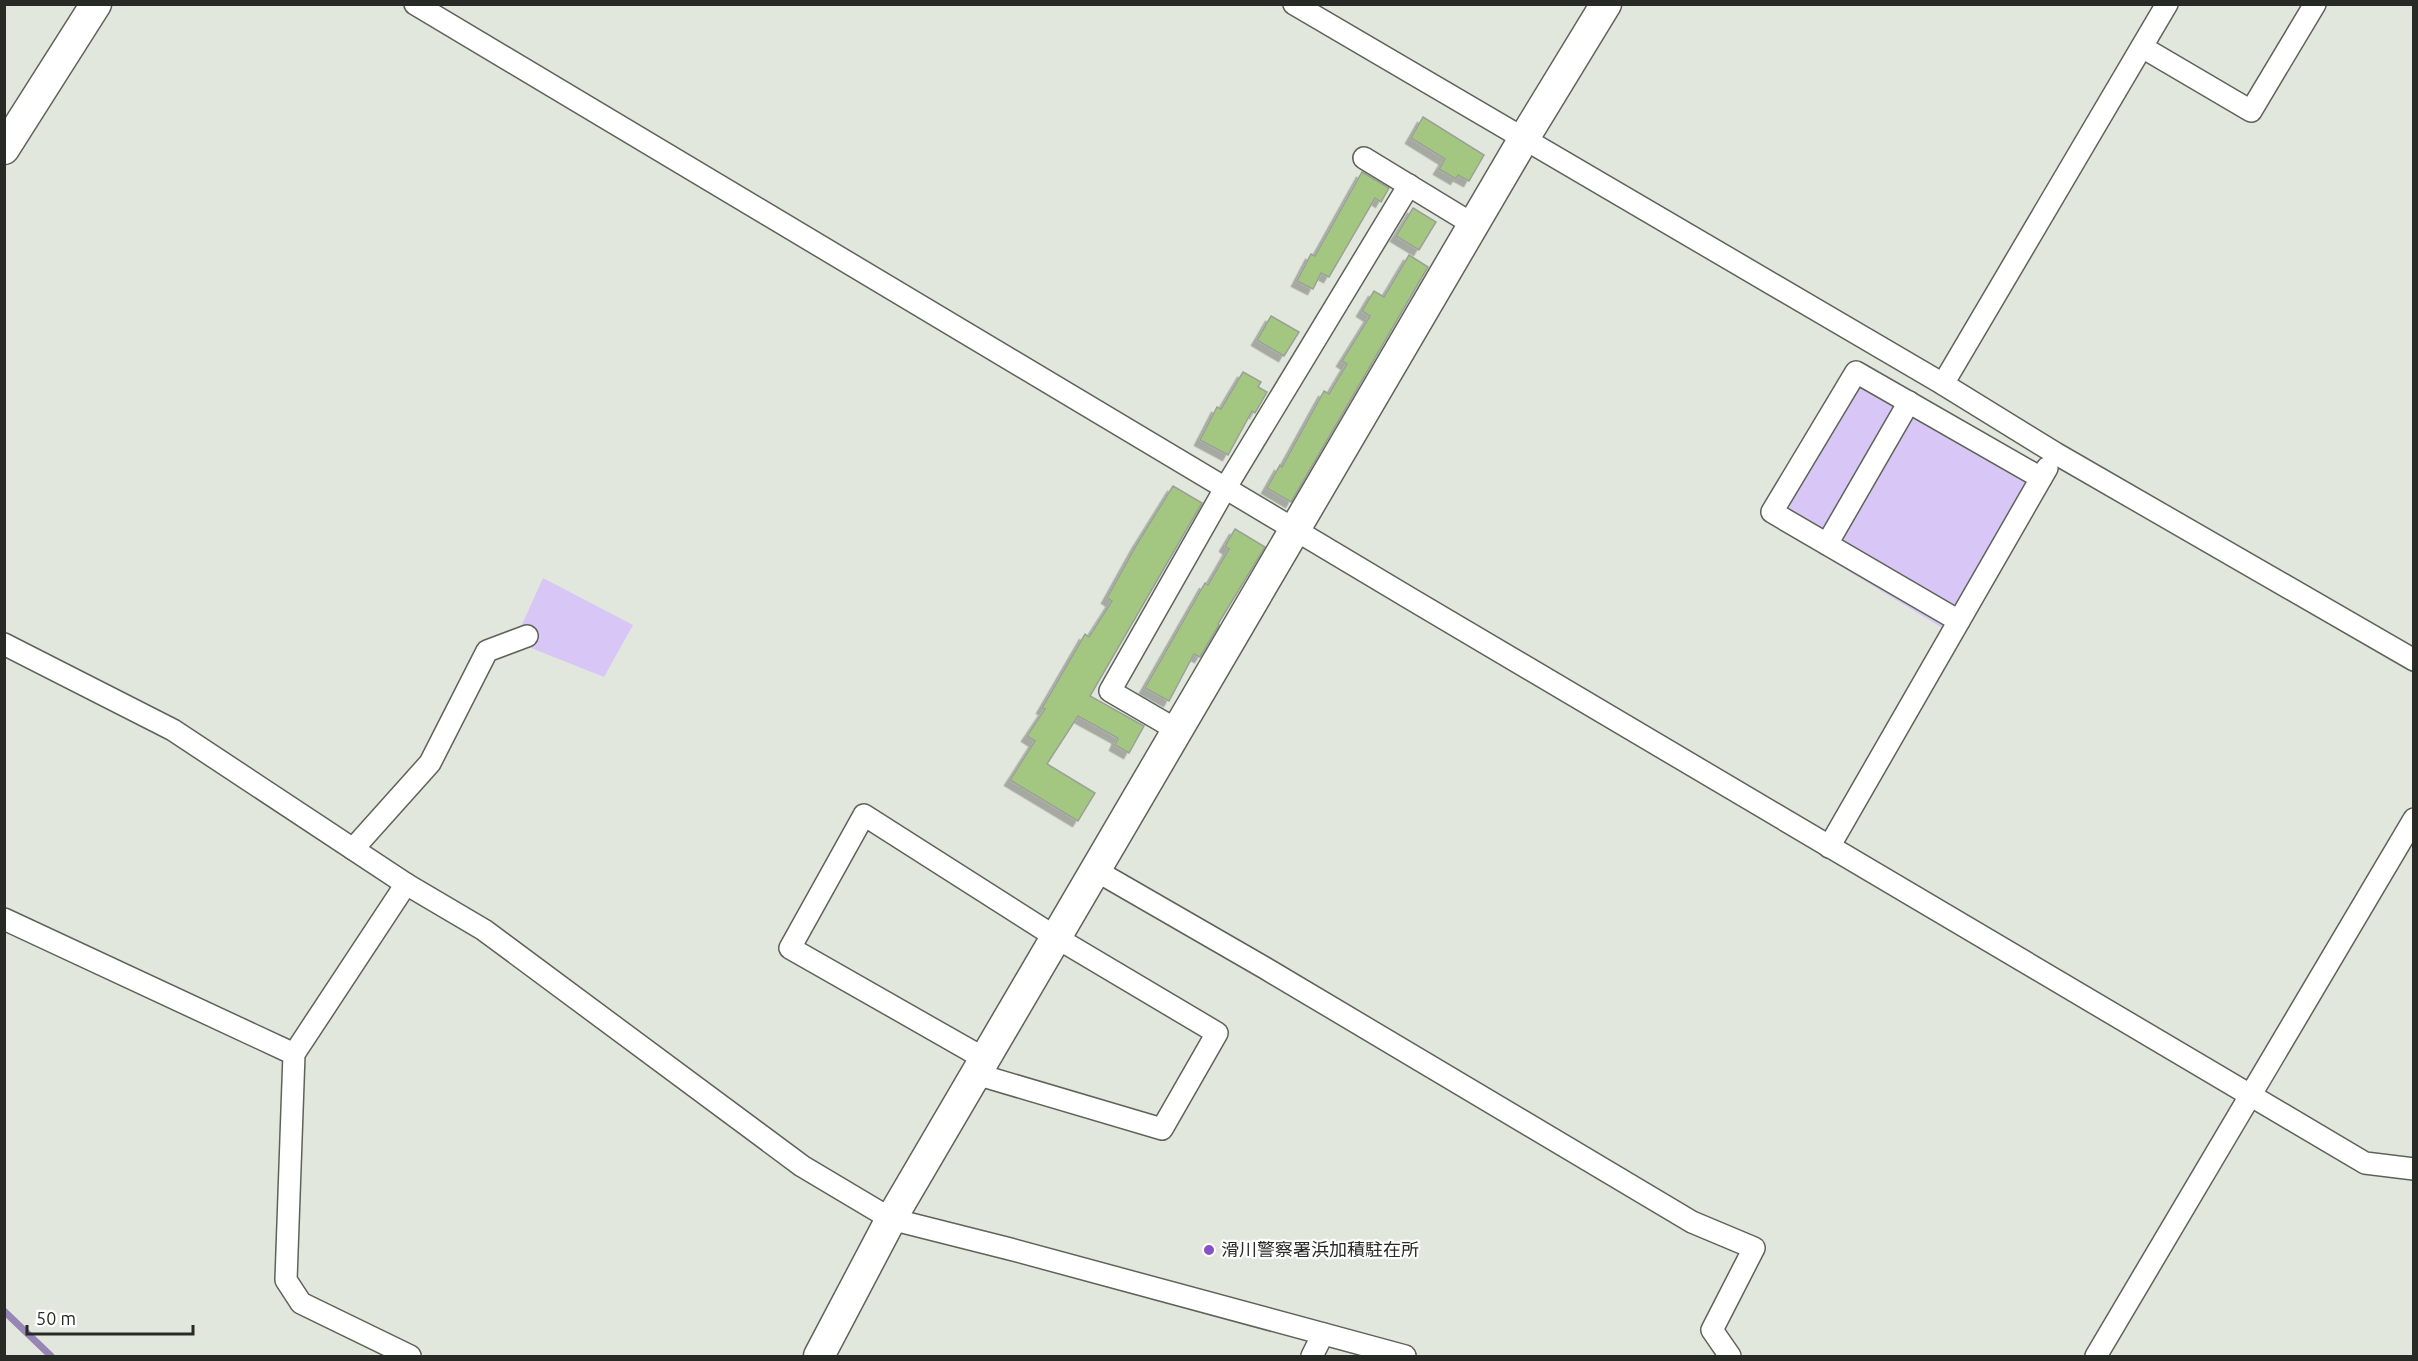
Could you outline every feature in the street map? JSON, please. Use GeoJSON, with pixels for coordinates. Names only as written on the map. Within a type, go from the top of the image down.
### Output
{"type":"FeatureCollection","features":[{"type":"Feature","properties":{"kind":"street"},"geometry":{"type":"LineString","coordinates":[[4,149],[96,4]]}},
{"type":"Feature","properties":{"kind":"street"},"geometry":{"type":"LineString","coordinates":[[416,4],[1829,848],[2249,1096],[2366,1163],[2414,1169]]}},
{"type":"Feature","properties":{"kind":"street"},"geometry":{"type":"LineString","coordinates":[[1294,4],[1943,384],[2055,453],[2414,660]]}},
{"type":"Feature","properties":{"kind":"street"},"geometry":{"type":"LineString","coordinates":[[819,1356],[891,1219],[980,1066],[1523,140],[1606,4]]}},
{"type":"Feature","properties":{"kind":"street"},"geometry":{"type":"LineString","coordinates":[[1943,384],[2167,4]]}},
{"type":"Feature","properties":{"kind":"street"},"geometry":{"type":"LineString","coordinates":[[2142,47],[2251,111],[2315,4]]}},
{"type":"Feature","properties":{"kind":"street"},"geometry":{"type":"LineString","coordinates":[[1364,158],[1474,225]]}},
{"type":"Feature","properties":{"kind":"street"},"geometry":{"type":"LineString","coordinates":[[1177,730],[1110,691],[1226,487],[1409,185]]}},
{"type":"Feature","properties":{"kind":"street"},"geometry":{"type":"LineString","coordinates":[[1959,621],[1772,512],[1856,372],[2041,478]]}},
{"type":"Feature","properties":{"kind":"street"},"geometry":{"type":"LineString","coordinates":[[1827,544],[1909,402]]}},
{"type":"Feature","properties":{"kind":"street"},"geometry":{"type":"LineString","coordinates":[[1829,848],[2055,453]]}},
{"type":"Feature","properties":{"kind":"street"},"geometry":{"type":"LineString","coordinates":[[354,849],[430,763],[487,651],[527,636]]}},
{"type":"Feature","properties":{"kind":"street"},"geometry":{"type":"LineString","coordinates":[[4,644],[173,730],[406,884],[483,930],[802,1166],[891,1219],[1405,1356]]}},
{"type":"Feature","properties":{"kind":"street"},"geometry":{"type":"LineString","coordinates":[[864,815],[1057,938],[1217,1033],[1162,1129],[980,1066],[790,948],[864,815]]}},
{"type":"Feature","properties":{"kind":"street"},"geometry":{"type":"LineString","coordinates":[[2096,1356],[2414,819]]}},
{"type":"Feature","properties":{"kind":"street"},"geometry":{"type":"LineString","coordinates":[[1095,870],[1692,1222],[1754,1248],[1712,1330],[1730,1356]]}},
{"type":"Feature","properties":{"kind":"street"},"geometry":{"type":"LineString","coordinates":[[406,884],[294,1054],[286,1280],[301,1303],[410,1356]]}},
{"type":"Feature","properties":{"kind":"street"},"geometry":{"type":"LineString","coordinates":[[4,919],[294,1054]]}},
{"type":"Feature","properties":{"kind":"street"},"geometry":{"type":"LineString","coordinates":[[1312,1356],[1323,1334]]}},
{"type":"Feature","properties":{"kind":"shaded area"},"geometry":{"type":"Polygon","coordinates":[[[1853,364],[2035,468],[1944,629],[1761,518],[1853,364]]]}},
{"type":"Feature","properties":{"kind":"shaded area"},"geometry":{"type":"Polygon","coordinates":[[[543,578],[633,625],[604,677],[531,648],[520,629],[543,578]]]}},
{"type":"Feature","properties":{"kind":"building"},"geometry":{"type":"Polygon","coordinates":[[[1423,117],[1484,155],[1469,181],[1458,175],[1456,179],[1439,169],[1445,159],[1411,138],[1423,117]]]}},
{"type":"Feature","properties":{"kind":"building"},"geometry":{"type":"Polygon","coordinates":[[[1362,172],[1389,188],[1381,202],[1375,198],[1329,277],[1321,273],[1313,289],[1297,281],[1311,254],[1315,256],[1362,172]]]}},
{"type":"Feature","properties":{"kind":"building"},"geometry":{"type":"Polygon","coordinates":[[[1413,208],[1436,222],[1419,250],[1396,236],[1413,208]]]}},
{"type":"Feature","properties":{"kind":"building"},"geometry":{"type":"Polygon","coordinates":[[[1409,255],[1428,267],[1291,502],[1267,488],[1280,465],[1282,467],[1324,391],[1329,394],[1347,364],[1342,361],[1370,316],[1362,311],[1374,291],[1384,297],[1409,255]]]}},
{"type":"Feature","properties":{"kind":"building"},"geometry":{"type":"Polygon","coordinates":[[[1271,316],[1299,332],[1284,356],[1257,340],[1271,316]]]}},
{"type":"Feature","properties":{"kind":"building"},"geometry":{"type":"Polygon","coordinates":[[[1243,372],[1261,382],[1258,387],[1267,392],[1255,413],[1252,411],[1228,455],[1200,440],[1217,407],[1221,409],[1243,372]]]}},
{"type":"Feature","properties":{"kind":"building"},"geometry":{"type":"Polygon","coordinates":[[[1173,486],[1202,503],[1090,696],[1144,726],[1129,753],[1115,745],[1118,738],[1078,716],[1047,764],[1095,793],[1078,821],[1010,780],[1035,741],[1027,736],[1045,709],[1042,708],[1085,634],[1089,637],[1112,601],[1107,598],[1173,486]]]}},
{"type":"Feature","properties":{"kind":"building"},"geometry":{"type":"Polygon","coordinates":[[[1235,529],[1265,547],[1200,657],[1194,654],[1169,701],[1145,688],[1205,583],[1208,585],[1229,549],[1225,546],[1235,529]]]}},
{"type":"Feature","properties":{"kind":"waterway"},"geometry":{"type":"LineString","coordinates":[[4,1311],[51,1356]]}},
{"type":"Feature","properties":{"kind":"place","name":"滑川警察署浜加積駐在所"},"geometry":{"type":"Point","coordinates":[1209,1250]}}]}
